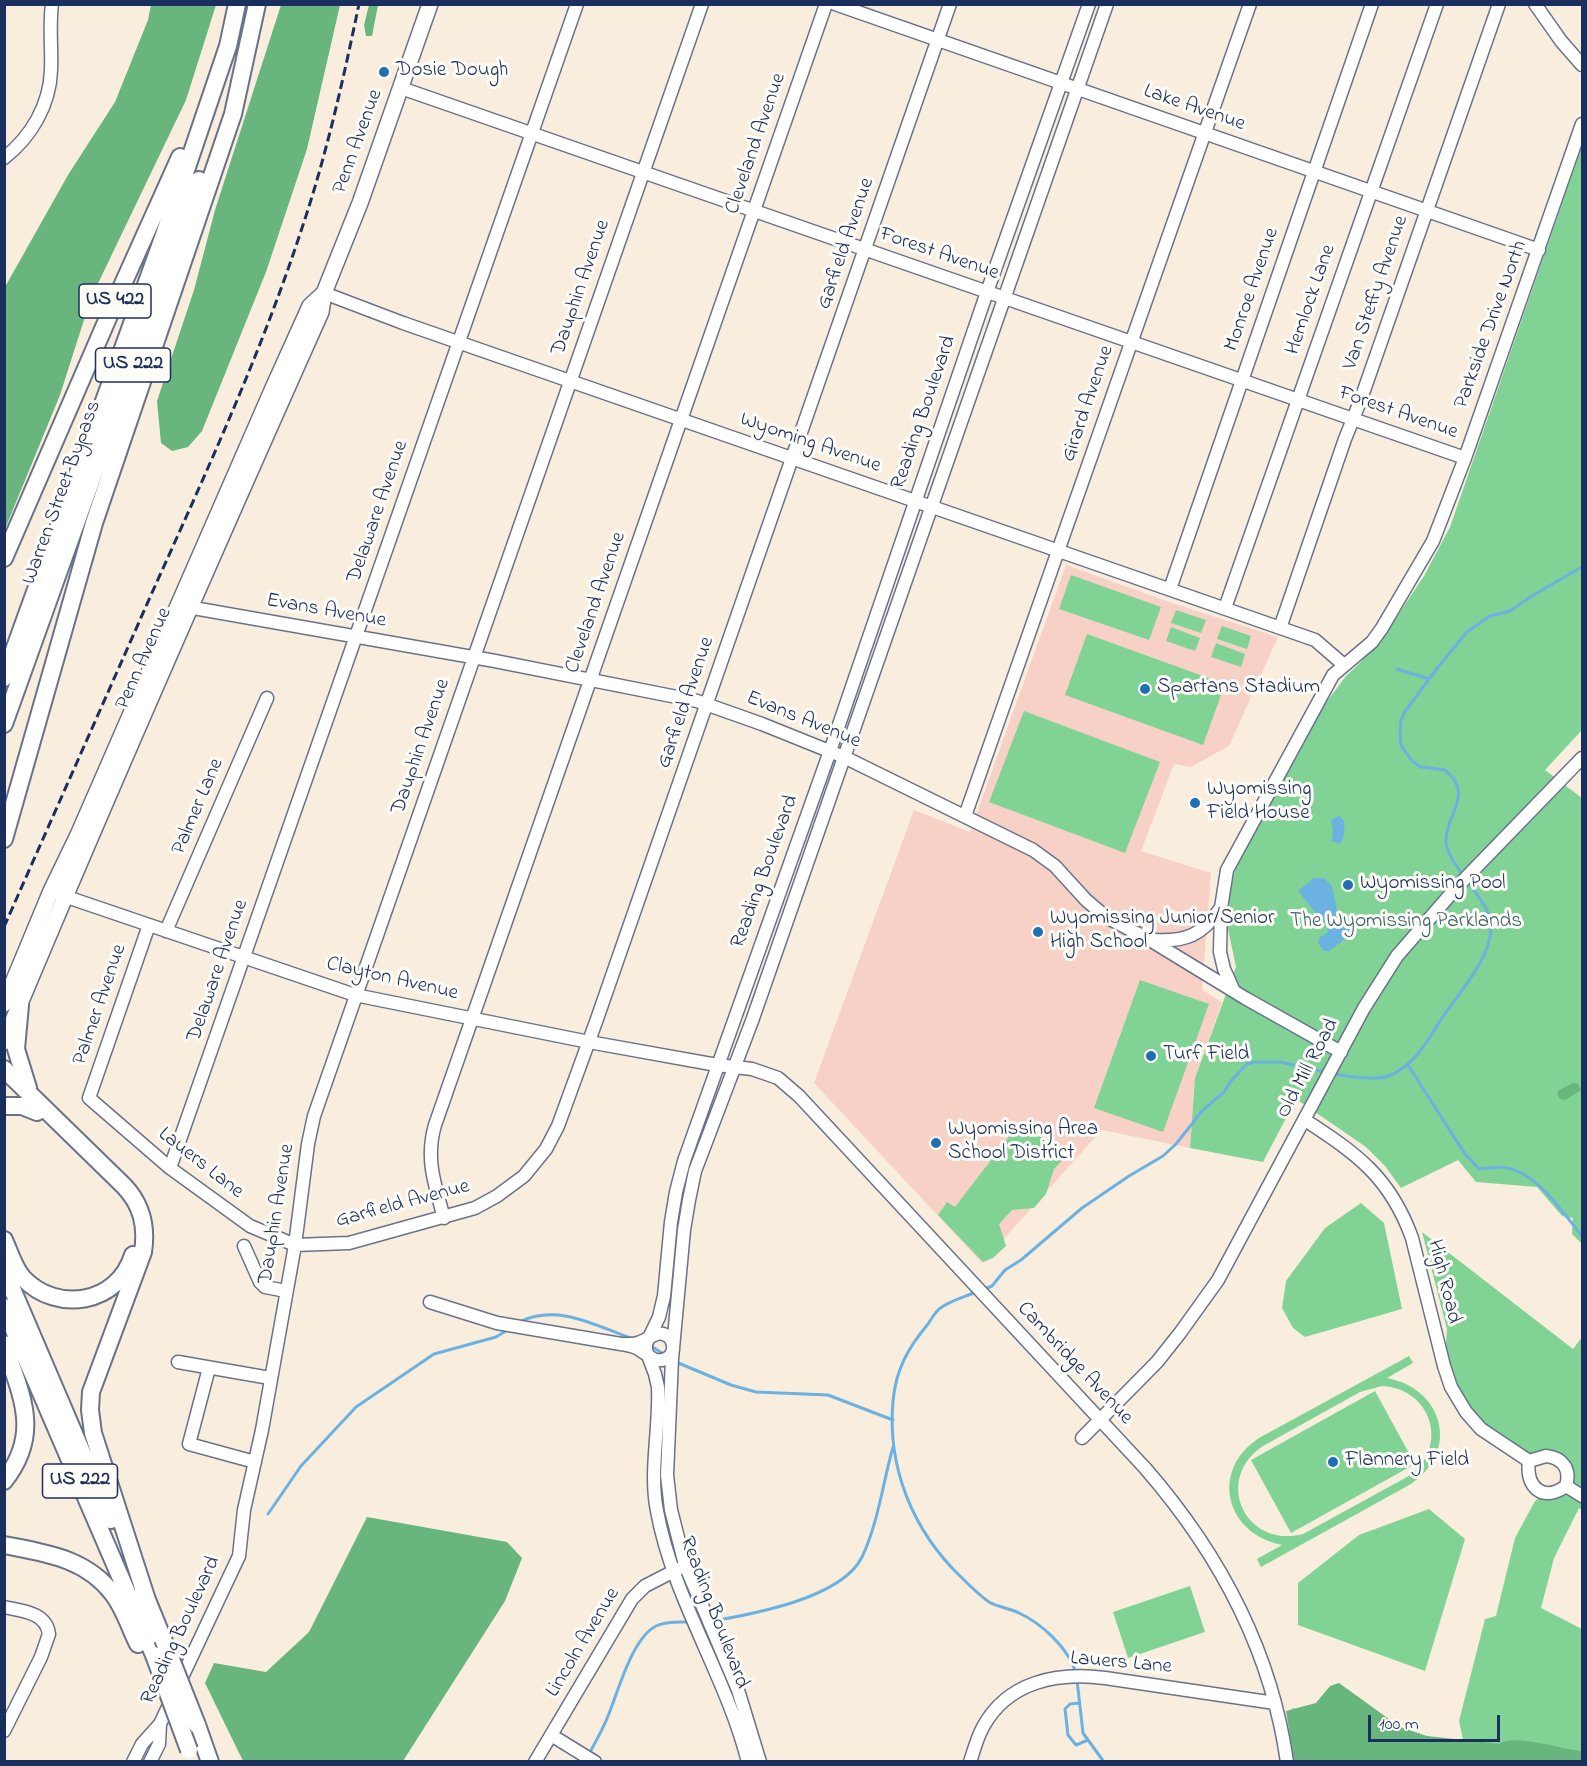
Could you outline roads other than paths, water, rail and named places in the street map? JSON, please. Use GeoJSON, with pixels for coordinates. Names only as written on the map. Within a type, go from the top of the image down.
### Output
{"type":"FeatureCollection","features":[{"type":"Feature","properties":{"kind":"highway","name":"Warren Street Bypass"},"geometry":{"type":"LineString","coordinates":[[4,678],[164,235],[228,46],[237,4]]}},
{"type":"Feature","properties":{"kind":"highway","name":"Warren Street Bypass"},"geometry":{"type":"LineString","coordinates":[[4,724],[220,121],[257,4]]}},
{"type":"Feature","properties":{"kind":"highway","name":"US 422"},"geometry":{"type":"LineString","coordinates":[[4,839],[94,523],[233,114],[257,4]]}},
{"type":"Feature","properties":{"kind":"highway","name":"US 422"},"geometry":{"type":"LineString","coordinates":[[4,558],[228,46]]}},
{"type":"Feature","properties":{"kind":"highway"},"geometry":{"type":"LineString","coordinates":[[12,1004],[16,1049],[31,1095]]}},
{"type":"Feature","properties":{"kind":"highway"},"geometry":{"type":"LineString","coordinates":[[4,1069],[124,1186],[136,1201],[142,1218],[145,1238],[143,1252],[91,1392],[90,1410],[93,1433],[147,1600]]}},
{"type":"Feature","properties":{"kind":"highway"},"geometry":{"type":"LineString","coordinates":[[4,1080],[124,1198],[135,1220],[137,1232],[135,1250],[124,1273],[108,1290],[90,1299],[68,1300],[48,1296],[31,1285],[19,1272],[4,1240]]}},
{"type":"Feature","properties":{"kind":"highway"},"geometry":{"type":"LineString","coordinates":[[4,1106],[22,1106],[37,1112]]}},
{"type":"Feature","properties":{"kind":"highway","name":"US 222"},"geometry":{"type":"LineString","coordinates":[[4,1270],[147,1600],[210,1761]]}},
{"type":"Feature","properties":{"kind":"highway","name":"US 222"},"geometry":{"type":"LineString","coordinates":[[4,1307],[191,1756]]}},
{"type":"Feature","properties":{"kind":"highway"},"geometry":{"type":"LineString","coordinates":[[4,1344],[27,1416],[27,1428],[20,1457],[4,1481]]}},
{"type":"Feature","properties":{"kind":"highway"},"geometry":{"type":"LineString","coordinates":[[4,1545],[61,1556],[93,1574],[113,1594],[151,1659]]}},
{"type":"Feature","properties":{"kind":"main road","name":"Penn Avenue"},"geometry":{"type":"LineString","coordinates":[[4,1042],[12,1004],[58,894],[78,834],[184,607],[310,306],[324,293],[360,203],[430,4]]}},
{"type":"Feature","properties":{"kind":"street"},"geometry":{"type":"LineString","coordinates":[[4,158],[20,144],[34,126],[45,99],[51,72],[52,4]]}},
{"type":"Feature","properties":{"kind":"street","name":"Delaware Avenue"},"geometry":{"type":"LineString","coordinates":[[170,1168],[577,4]]}},
{"type":"Feature","properties":{"kind":"street","name":"Dauphin Avenue"},"geometry":{"type":"LineString","coordinates":[[243,1519],[295,1245],[310,1133],[355,995],[702,4]]}},
{"type":"Feature","properties":{"kind":"street","name":"Cleveland Avenue"},"geometry":{"type":"LineString","coordinates":[[444,1218],[429,1150],[435,1125],[826,4]]}},
{"type":"Feature","properties":{"kind":"street","name":"Lake Avenue"},"geometry":{"type":"LineString","coordinates":[[835,4],[1539,250]]}},
{"type":"Feature","properties":{"kind":"street","name":"Garfield Avenue"},"geometry":{"type":"LineString","coordinates":[[295,1245],[349,1243],[475,1208],[497,1196],[524,1176],[540,1157],[558,1126],[866,250],[950,4]]}},
{"type":"Feature","properties":{"kind":"street","name":"Reading Boulevard"},"geometry":{"type":"LineString","coordinates":[[748,1761],[735,1721],[672,1572],[656,1510],[658,1387],[645,1347],[659,1317],[664,1296],[676,1192],[684,1161],[830,751],[987,292],[1089,4]]}},
{"type":"Feature","properties":{"kind":"street","name":"Reading Boulevard"},"geometry":{"type":"LineString","coordinates":[[760,1761],[738,1690],[685,1565],[671,1510],[668,1485],[673,1348],[684,1230],[693,1181],[1107,4]]}},
{"type":"Feature","properties":{"kind":"street","name":"Girard Avenue"},"geometry":{"type":"LineString","coordinates":[[965,816],[1250,4]]}},
{"type":"Feature","properties":{"kind":"street","name":"Monroe Avenue"},"geometry":{"type":"LineString","coordinates":[[1170,589],[1372,4]]}},
{"type":"Feature","properties":{"kind":"street","name":"Hemlock Lane"},"geometry":{"type":"LineString","coordinates":[[1225,608],[1437,4]]}},
{"type":"Feature","properties":{"kind":"street","name":"Van Steffy Avenue"},"geometry":{"type":"LineString","coordinates":[[1280,628],[1499,4]]}},
{"type":"Feature","properties":{"kind":"street"},"geometry":{"type":"LineString","coordinates":[[1535,4],[1561,41],[1582,65]]}},
{"type":"Feature","properties":{"kind":"street","name":"Forest Avenue"},"geometry":{"type":"LineString","coordinates":[[401,88],[1465,458]]}},
{"type":"Feature","properties":{"kind":"street","name":"Parkside Drive North"},"geometry":{"type":"LineString","coordinates":[[1234,990],[1224,969],[1220,952],[1221,908],[1225,878],[1234,856],[1322,693],[1334,675],[1377,635],[1419,568],[1442,521],[1582,124]]}},
{"type":"Feature","properties":{"kind":"street","name":"Wyoming Avenue"},"geometry":{"type":"LineString","coordinates":[[324,293],[1280,628],[1322,644],[1344,665]]}},
{"type":"Feature","properties":{"kind":"street","name":"Evans Avenue"},"geometry":{"type":"LineString","coordinates":[[184,607],[591,680],[706,705],[762,724],[844,757],[1047,859],[1096,909],[1118,924],[1150,940],[1341,1052]]}},
{"type":"Feature","properties":{"kind":"street","name":"Palmer Lane"},"geometry":{"type":"LineString","coordinates":[[166,931],[267,698]]}},
{"type":"Feature","properties":{"kind":"street","name":"Old Mill Road"},"geometry":{"type":"LineString","coordinates":[[1083,1438],[1157,1362],[1208,1296],[1230,1261],[1372,994],[1393,962],[1416,932],[1459,885],[1582,758]]}},
{"type":"Feature","properties":{"kind":"street","name":"Clayton Avenue"},"geometry":{"type":"LineString","coordinates":[[58,894],[355,995],[589,1042],[735,1067]]}},
{"type":"Feature","properties":{"kind":"street"},"geometry":{"type":"LineString","coordinates":[[1150,940],[1171,941],[1190,936],[1209,925],[1221,908]]}},
{"type":"Feature","properties":{"kind":"street","name":"Palmer Avenue"},"geometry":{"type":"LineString","coordinates":[[89,1098],[149,925]]}},
{"type":"Feature","properties":{"kind":"street","name":"Cambridge Avenue"},"geometry":{"type":"LineString","coordinates":[[735,1067],[765,1073],[789,1086],[1174,1501],[1209,1550],[1234,1594],[1248,1625],[1275,1703],[1287,1761]]}},
{"type":"Feature","properties":{"kind":"street","name":"Lauers Lane"},"geometry":{"type":"LineString","coordinates":[[89,1098],[170,1168],[240,1220],[295,1245]]}},
{"type":"Feature","properties":{"kind":"street","name":"High Road"},"geometry":{"type":"LineString","coordinates":[[1305,1120],[1362,1160],[1390,1192],[1405,1219],[1412,1238],[1451,1387],[1466,1412],[1482,1429],[1529,1461]]}},
{"type":"Feature","properties":{"kind":"street"},"geometry":{"type":"LineString","coordinates":[[244,1246],[260,1282],[265,1287],[286,1291]]}},
{"type":"Feature","properties":{"kind":"street"},"geometry":{"type":"LineString","coordinates":[[430,1302],[497,1323],[621,1344],[639,1347],[655,1360],[663,1361],[670,1356],[673,1348],[671,1339],[664,1334],[655,1334],[634,1344],[621,1344]]}},
{"type":"Feature","properties":{"kind":"street"},"geometry":{"type":"LineString","coordinates":[[178,1362],[270,1378]]}},
{"type":"Feature","properties":{"kind":"street"},"geometry":{"type":"LineString","coordinates":[[209,1368],[189,1444],[255,1462]]}},
{"type":"Feature","properties":{"kind":"street"},"geometry":{"type":"LineString","coordinates":[[1538,1457],[1556,1457],[1564,1463],[1568,1473],[1566,1486],[1554,1494],[1544,1494],[1535,1488],[1527,1471],[1529,1461],[1538,1457]]}},
{"type":"Feature","properties":{"kind":"street"},"geometry":{"type":"LineString","coordinates":[[1566,1486],[1582,1496]]}},
{"type":"Feature","properties":{"kind":"street","name":"Reading Boulevard"},"geometry":{"type":"LineString","coordinates":[[134,1761],[142,1744],[160,1724],[239,1556],[243,1519]]}},
{"type":"Feature","properties":{"kind":"street","name":"Lincoln Avenue"},"geometry":{"type":"LineString","coordinates":[[535,1761],[632,1599],[645,1586],[685,1565]]}},
{"type":"Feature","properties":{"kind":"street"},"geometry":{"type":"LineString","coordinates":[[4,1607],[37,1616],[48,1628],[48,1641],[4,1731]]}},
{"type":"Feature","properties":{"kind":"street","name":"Lauers Lane"},"geometry":{"type":"LineString","coordinates":[[970,1761],[983,1728],[998,1706],[1018,1690],[1052,1678],[1084,1675],[1275,1703]]}},
{"type":"Feature","properties":{"kind":"street","name":"Reading Boulevard"},"geometry":{"type":"LineString","coordinates":[[150,1761],[159,1744],[160,1724]]}},
{"type":"Feature","properties":{"kind":"street"},"geometry":{"type":"LineString","coordinates":[[551,1735],[595,1761]]}},
{"type":"Feature","properties":{"kind":"water"},"geometry":{"type":"Polygon","coordinates":[[[1339,816],[1344,821],[1344,835],[1340,844],[1332,841],[1331,820],[1339,816]]]}},
{"type":"Feature","properties":{"kind":"water"},"geometry":{"type":"Polygon","coordinates":[[[1314,878],[1324,878],[1332,886],[1337,911],[1354,927],[1354,932],[1329,951],[1324,951],[1318,943],[1319,938],[1328,932],[1327,927],[1298,891],[1314,878]]]}},
{"type":"Feature","properties":{"kind":"waterway"},"geometry":{"type":"LineString","coordinates":[[1463,875],[1450,855],[1446,841],[1447,831],[1457,804],[1458,787],[1445,770],[1421,767],[1412,761],[1401,745],[1401,721],[1404,713],[1467,632],[1490,616],[1510,611],[1582,567]]}},
{"type":"Feature","properties":{"kind":"waterway"},"geometry":{"type":"LineString","coordinates":[[1397,669],[1429,679]]}},
{"type":"Feature","properties":{"kind":"waterway"},"geometry":{"type":"LineString","coordinates":[[1332,1073],[1354,1077],[1385,1077],[1407,1065],[1425,1044],[1479,966],[1489,941],[1491,929],[1489,916],[1467,881]]}},
{"type":"Feature","properties":{"kind":"waterway"},"geometry":{"type":"LineString","coordinates":[[982,1290],[992,1286],[1005,1270],[1021,1260],[1082,1208],[1163,1156],[1176,1144],[1203,1110],[1223,1093],[1247,1064],[1280,1062],[1325,1072]]}},
{"type":"Feature","properties":{"kind":"waterway"},"geometry":{"type":"LineString","coordinates":[[1408,1065],[1466,1155],[1479,1169],[1504,1167],[1518,1171],[1529,1178],[1549,1196],[1582,1236]]}},
{"type":"Feature","properties":{"kind":"waterway"},"geometry":{"type":"LineString","coordinates":[[976,1292],[952,1301],[939,1309],[915,1342],[900,1369],[893,1401],[892,1426],[899,1474],[917,1519],[929,1540],[944,1559],[989,1602],[1028,1617],[1045,1630],[1068,1655],[1076,1674]]}},
{"type":"Feature","properties":{"kind":"waterway"},"geometry":{"type":"LineString","coordinates":[[519,1322],[548,1315],[563,1316],[591,1323],[633,1339]]}},
{"type":"Feature","properties":{"kind":"waterway"},"geometry":{"type":"LineString","coordinates":[[268,1514],[301,1466],[356,1407],[434,1354],[496,1337],[509,1329]]}},
{"type":"Feature","properties":{"kind":"waterway"},"geometry":{"type":"LineString","coordinates":[[651,1346],[665,1355]]}},
{"type":"Feature","properties":{"kind":"waterway"},"geometry":{"type":"LineString","coordinates":[[676,1362],[731,1385],[756,1392],[828,1395],[893,1420]]}},
{"type":"Feature","properties":{"kind":"waterway"},"geometry":{"type":"LineString","coordinates":[[713,1621],[795,1602],[836,1583],[851,1571],[862,1557],[868,1544],[893,1447]]}},
{"type":"Feature","properties":{"kind":"waterway"},"geometry":{"type":"LineString","coordinates":[[589,1754],[604,1726],[633,1653],[647,1632],[660,1624],[689,1622]]}},
{"type":"Feature","properties":{"kind":"waterway"},"geometry":{"type":"LineString","coordinates":[[1077,1680],[1083,1733],[1104,1762]]}},
{"type":"Feature","properties":{"kind":"waterway"},"geometry":{"type":"LineString","coordinates":[[1079,1703],[1070,1704],[1065,1709],[1068,1735],[1076,1745],[1088,1740]]}},
{"type":"Feature","properties":{"kind":"railway"},"geometry":{"type":"LineString","coordinates":[[4,927],[211,460],[268,324],[301,231],[326,147],[359,4]]}},
{"type":"Feature","properties":{"kind":"place","name":"Dosie Dough"},"geometry":{"type":"Point","coordinates":[384,72]}},
{"type":"Feature","properties":{"kind":"place","name":"Spartans Stadium"},"geometry":{"type":"Point","coordinates":[1145,689]}},
{"type":"Feature","properties":{"kind":"place","name":"Wyomissing Field House"},"geometry":{"type":"Point","coordinates":[1195,803]}},
{"type":"Feature","properties":{"kind":"place","name":"Wyomissing Pool"},"geometry":{"type":"Point","coordinates":[1348,885]}},
{"type":"Feature","properties":{"kind":"place","name":"Wyomissing Junior/Senior High School"},"geometry":{"type":"Point","coordinates":[1038,932]}},
{"type":"Feature","properties":{"kind":"place","name":"Turf Field"},"geometry":{"type":"Point","coordinates":[1151,1056]}},
{"type":"Feature","properties":{"kind":"place","name":"Wyomissing Area School District"},"geometry":{"type":"Point","coordinates":[936,1143]}},
{"type":"Feature","properties":{"kind":"place","name":"Flannery Field"},"geometry":{"type":"Point","coordinates":[1333,1462]}},
{"type":"Feature","properties":{"kind":"park label","name":"The Wyomissing Parklands"},"geometry":{"type":"Point","coordinates":[1406,923]}}]}
